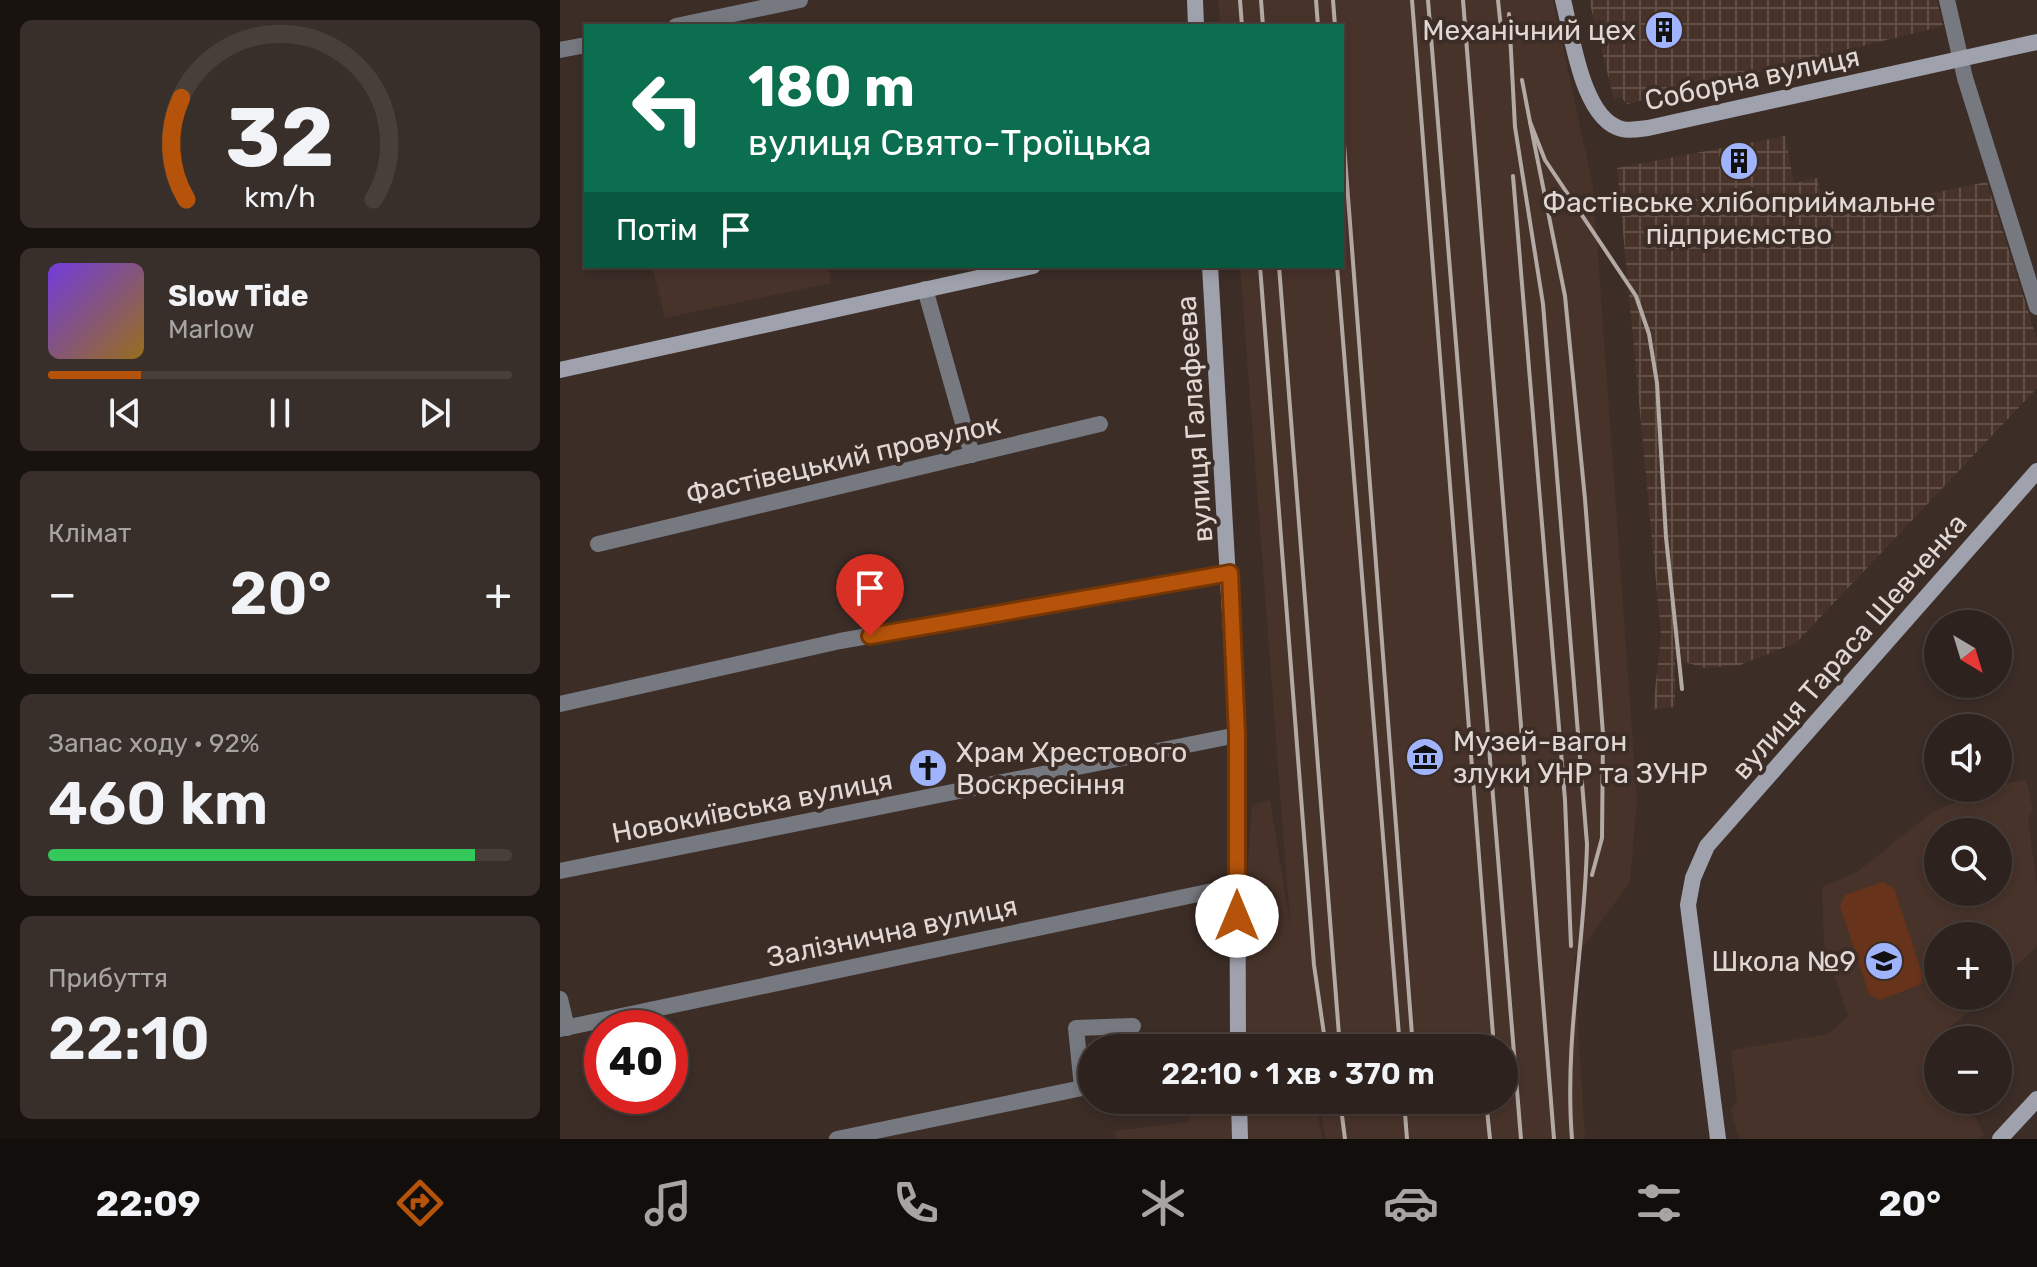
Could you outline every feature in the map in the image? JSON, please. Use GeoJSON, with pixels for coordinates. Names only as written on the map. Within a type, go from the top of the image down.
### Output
{"type":"FeatureCollection","features":[{"type":"Feature","properties":{"kind":"street"},"geometry":{"type":"LineString","coordinates":[[686,24],[800,0]]}},
{"type":"Feature","properties":{"kind":"street"},"geometry":{"type":"LineString","coordinates":[[1195,0],[1196,24]]}},
{"type":"Feature","properties":{"kind":"street","name":"Соборна вулиця"},"geometry":{"type":"LineString","coordinates":[[1563,0],[1594,109],[1610,124],[1623,129],[1648,128],[2037,42]]}},
{"type":"Feature","properties":{"kind":"street"},"geometry":{"type":"LineString","coordinates":[[1947,0],[1960,59],[2037,307]]}},
{"type":"Feature","properties":{"kind":"street"},"geometry":{"type":"LineString","coordinates":[[560,50],[584,45]]}},
{"type":"Feature","properties":{"kind":"street"},"geometry":{"type":"LineString","coordinates":[[560,370],[1024,268]]}},
{"type":"Feature","properties":{"kind":"street","name":"вулиця Галафеєва"},"geometry":{"type":"LineString","coordinates":[[1210,268],[1237,735],[1238,1034]]}},
{"type":"Feature","properties":{"kind":"street"},"geometry":{"type":"LineString","coordinates":[[925,289],[972,455]]}},
{"type":"Feature","properties":{"kind":"street","name":"Фастівецький провулок"},"geometry":{"type":"LineString","coordinates":[[598,544],[1100,424]]}},
{"type":"Feature","properties":{"kind":"street","name":"вулиця Тараса Шевченка"},"geometry":{"type":"LineString","coordinates":[[1718,1139],[1688,905],[1693,878],[1707,846],[2037,471]]}},
{"type":"Feature","properties":{"kind":"street"},"geometry":{"type":"LineString","coordinates":[[560,704],[840,641],[1230,573]]}},
{"type":"Feature","properties":{"kind":"street","name":"Новокиївська вулиця"},"geometry":{"type":"LineString","coordinates":[[560,871],[1237,735]]}},
{"type":"Feature","properties":{"kind":"street","name":"Залізнична вулиця"},"geometry":{"type":"LineString","coordinates":[[563,1029],[1236,886]]}},
{"type":"Feature","properties":{"kind":"street"},"geometry":{"type":"LineString","coordinates":[[560,999],[563,1029]]}},
{"type":"Feature","properties":{"kind":"street"},"geometry":{"type":"LineString","coordinates":[[837,1139],[875,1135],[1082,1088],[1076,1028],[1133,1026]]}},
{"type":"Feature","properties":{"kind":"street"},"geometry":{"type":"LineString","coordinates":[[2000,1139],[2037,1099]]}},
{"type":"Feature","properties":{"kind":"street"},"geometry":{"type":"LineString","coordinates":[[1239,1114],[1240,1139]]}},
{"type":"Feature","properties":{"kind":"shaded area"},"geometry":{"type":"Polygon","coordinates":[[[1218,0],[1553,0],[1593,186],[1637,800],[1630,882],[1574,959],[1585,1139],[1326,1139],[1322,1114],[1518,1114],[1518,1034],[1244,1034],[1246,889],[1252,805],[1270,800],[1290,924],[1240,268],[1344,268],[1344,24],[1221,24],[1218,0]]]}},
{"type":"Feature","properties":{"kind":"shaded area"},"geometry":{"type":"Polygon","coordinates":[[[1589,0],[1937,0],[1943,26],[1627,104],[1621,97],[1614,99],[1589,0]]]}},
{"type":"Feature","properties":{"kind":"shaded area"},"geometry":{"type":"Polygon","coordinates":[[[1785,136],[1794,183],[1817,178],[1825,215],[1987,182],[2037,339],[2037,388],[1796,643],[1740,665],[1705,668],[1675,659],[1675,707],[1653,709],[1661,635],[1617,168],[1785,136]]]}},
{"type":"Feature","properties":{"kind":"shaded area"},"geometry":{"type":"Polygon","coordinates":[[[652,268],[828,268],[831,283],[665,318],[652,268]]]}},
{"type":"Feature","properties":{"kind":"shaded area","name":"Школа №9"},"geometry":{"type":"Polygon","coordinates":[[[2026,780],[2033,810],[2028,819],[2037,886],[2037,946],[2012,970],[2012,922],[1924,922],[1924,1010],[1971,1010],[1951,1026],[1924,1026],[1924,1114],[1974,1114],[1984,1134],[1980,1139],[1739,1139],[1731,1110],[1737,1101],[1731,1050],[1828,1034],[1848,1016],[1824,945],[1822,887],[1857,872],[1924,819],[1924,906],[2012,906],[2012,818],[1925,818],[1956,802],[2012,802],[2012,782],[2026,780]]]}},
{"type":"Feature","properties":{"kind":"shaded area"},"geometry":{"type":"Polygon","coordinates":[[[1883,882],[1894,889],[1923,976],[1921,984],[1880,1000],[1869,994],[1840,906],[1845,895],[1883,882]]]}},
{"type":"Feature","properties":{"kind":"shaded area"},"geometry":{"type":"Polygon","coordinates":[[[1189,1114],[1233,1114],[1233,1139],[1116,1139],[1115,1131],[1189,1122],[1189,1114]]]}},
{"type":"Feature","properties":{"kind":"shaded area"},"geometry":{"type":"Polygon","coordinates":[[[1244,1114],[1318,1114],[1322,1139],[1245,1139],[1244,1114]]]}},
{"type":"Feature","properties":{"kind":"railway"},"geometry":{"type":"LineString","coordinates":[[1240,0],[1242,24]]}},
{"type":"Feature","properties":{"kind":"railway"},"geometry":{"type":"LineString","coordinates":[[1261,0],[1263,24]]}},
{"type":"Feature","properties":{"kind":"railway"},"geometry":{"type":"LineString","coordinates":[[1316,0],[1318,24]]}},
{"type":"Feature","properties":{"kind":"railway"},"geometry":{"type":"LineString","coordinates":[[1333,0],[1335,24]]}},
{"type":"Feature","properties":{"kind":"railway"},"geometry":{"type":"LineString","coordinates":[[1412,0],[1493,1034]]}},
{"type":"Feature","properties":{"kind":"railway"},"geometry":{"type":"LineString","coordinates":[[1428,0],[1521,1139]]}},
{"type":"Feature","properties":{"kind":"railway"},"geometry":{"type":"LineString","coordinates":[[1463,0],[1554,1139]]}},
{"type":"Feature","properties":{"kind":"railway"},"geometry":{"type":"LineString","coordinates":[[1498,0],[1501,29]]}},
{"type":"Feature","properties":{"kind":"railway"},"geometry":{"type":"LineString","coordinates":[[1509,14],[1515,127],[1543,304],[1587,844],[1571,1065],[1572,1139]]}},
{"type":"Feature","properties":{"kind":"railway"},"geometry":{"type":"LineString","coordinates":[[1522,80],[1530,122],[1545,160],[1636,296],[1649,334],[1657,383],[1666,537],[1682,689]]}},
{"type":"Feature","properties":{"kind":"railway"},"geometry":{"type":"LineString","coordinates":[[1530,122],[1565,296],[1585,499],[1603,734],[1602,838],[1592,875]]}},
{"type":"Feature","properties":{"kind":"railway"},"geometry":{"type":"LineString","coordinates":[[1344,144],[1412,1034]]}},
{"type":"Feature","properties":{"kind":"railway"},"geometry":{"type":"LineString","coordinates":[[1513,176],[1565,800],[1571,946]]}},
{"type":"Feature","properties":{"kind":"railway"},"geometry":{"type":"LineString","coordinates":[[1260,268],[1314,965],[1324,1034]]}},
{"type":"Feature","properties":{"kind":"railway"},"geometry":{"type":"LineString","coordinates":[[1279,268],[1339,1034]]}},
{"type":"Feature","properties":{"kind":"railway"},"geometry":{"type":"LineString","coordinates":[[1337,268],[1399,1034]]}},
{"type":"Feature","properties":{"kind":"railway"},"geometry":{"type":"LineString","coordinates":[[1342,1114],[1345,1139]]}},
{"type":"Feature","properties":{"kind":"railway"},"geometry":{"type":"LineString","coordinates":[[1405,1114],[1407,1139]]}},
{"type":"Feature","properties":{"kind":"railway"},"geometry":{"type":"LineString","coordinates":[[1487,1114],[1490,1139]]}},
{"type":"Feature","properties":{"kind":"place","name":"Механічний цех"},"geometry":{"type":"Point","coordinates":[1664,30]}},
{"type":"Feature","properties":{"kind":"place","name":"Фастівське хлібоприймальне підприємство"},"geometry":{"type":"Point","coordinates":[1739,161]}},
{"type":"Feature","properties":{"kind":"place","name":"Музей-вагон злуки УНР та ЗУНР"},"geometry":{"type":"Point","coordinates":[1425,757]}},
{"type":"Feature","properties":{"kind":"place","name":"Храм Хрестового Воскресіння"},"geometry":{"type":"Point","coordinates":[928,768]}},
{"type":"Feature","properties":{"kind":"place","name":"Школа №9"},"geometry":{"type":"Point","coordinates":[1884,961]}},
{"type":"Feature","properties":{"kind":"route"},"geometry":{"type":"LineString","coordinates":[[870,636],[1230,573],[1237,735],[1237,916]]}}]}
